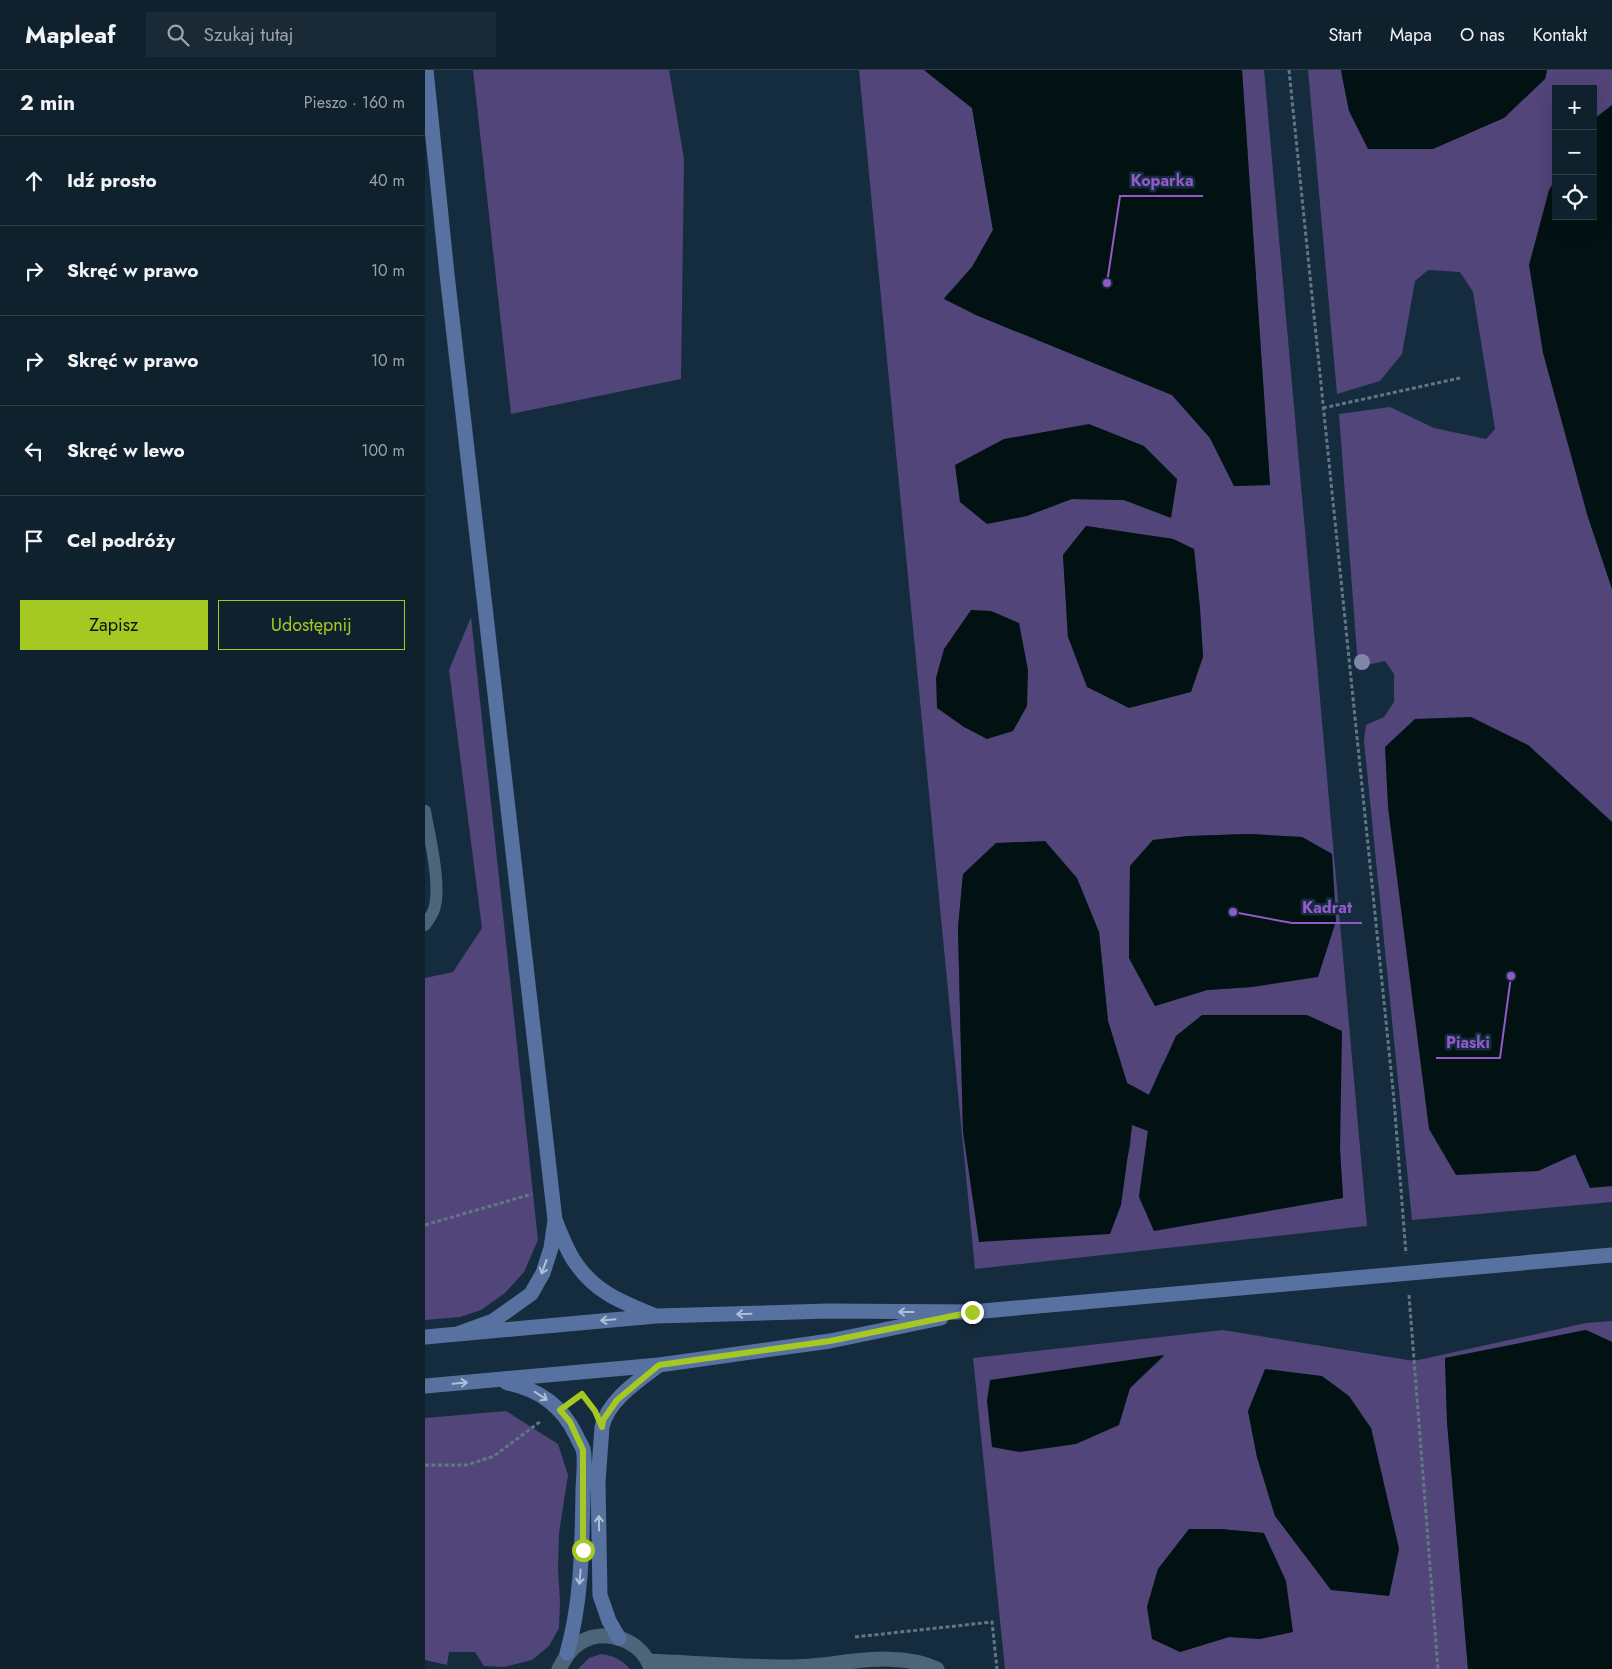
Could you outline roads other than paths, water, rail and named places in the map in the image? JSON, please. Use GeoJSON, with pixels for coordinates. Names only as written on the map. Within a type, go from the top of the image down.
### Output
{"type":"FeatureCollection","features":[{"type":"Feature","properties":{"kind":"main road"},"geometry":{"type":"LineString","coordinates":[[426,70],[447,274],[555,1220],[551,1248],[543,1273],[531,1294],[493,1321],[457,1334]]}},
{"type":"Feature","properties":{"kind":"main road"},"geometry":{"type":"LineString","coordinates":[[555,1220],[576,1264],[595,1286],[610,1296],[656,1316]]}},
{"type":"Feature","properties":{"kind":"main road"},"geometry":{"type":"LineString","coordinates":[[425,1336],[656,1316],[829,1311],[972,1312],[1612,1255]]}},
{"type":"Feature","properties":{"kind":"main road"},"geometry":{"type":"LineString","coordinates":[[425,1386],[659,1365],[830,1341],[972,1312]]}},
{"type":"Feature","properties":{"kind":"main road"},"geometry":{"type":"LineString","coordinates":[[619,1638],[609,1621],[601,1595],[598,1482],[603,1420],[617,1400],[659,1365]]}},
{"type":"Feature","properties":{"kind":"main road"},"geometry":{"type":"LineString","coordinates":[[495,1380],[524,1386],[560,1410],[570,1422],[583,1450],[583,1550],[575,1628],[567,1653]]}},
{"type":"Feature","properties":{"kind":"street"},"geometry":{"type":"LineString","coordinates":[[559,1669],[567,1653],[582,1641],[601,1636],[619,1638],[636,1646],[649,1665],[787,1668],[863,1660],[887,1660],[911,1661],[937,1669]]}},
{"type":"Feature","properties":{"kind":"lane"},"geometry":{"type":"LineString","coordinates":[[425,811],[435,870],[436,892],[434,910],[425,925]]}},
{"type":"Feature","properties":{"kind":"place","name":"Koparka"},"geometry":{"type":"Point","coordinates":[1107,283]}},
{"type":"Feature","properties":{"kind":"place","name":"Kadrat"},"geometry":{"type":"Point","coordinates":[1233,912]}},
{"type":"Feature","properties":{"kind":"place","name":"Piaski"},"geometry":{"type":"Point","coordinates":[1511,976]}}]}
